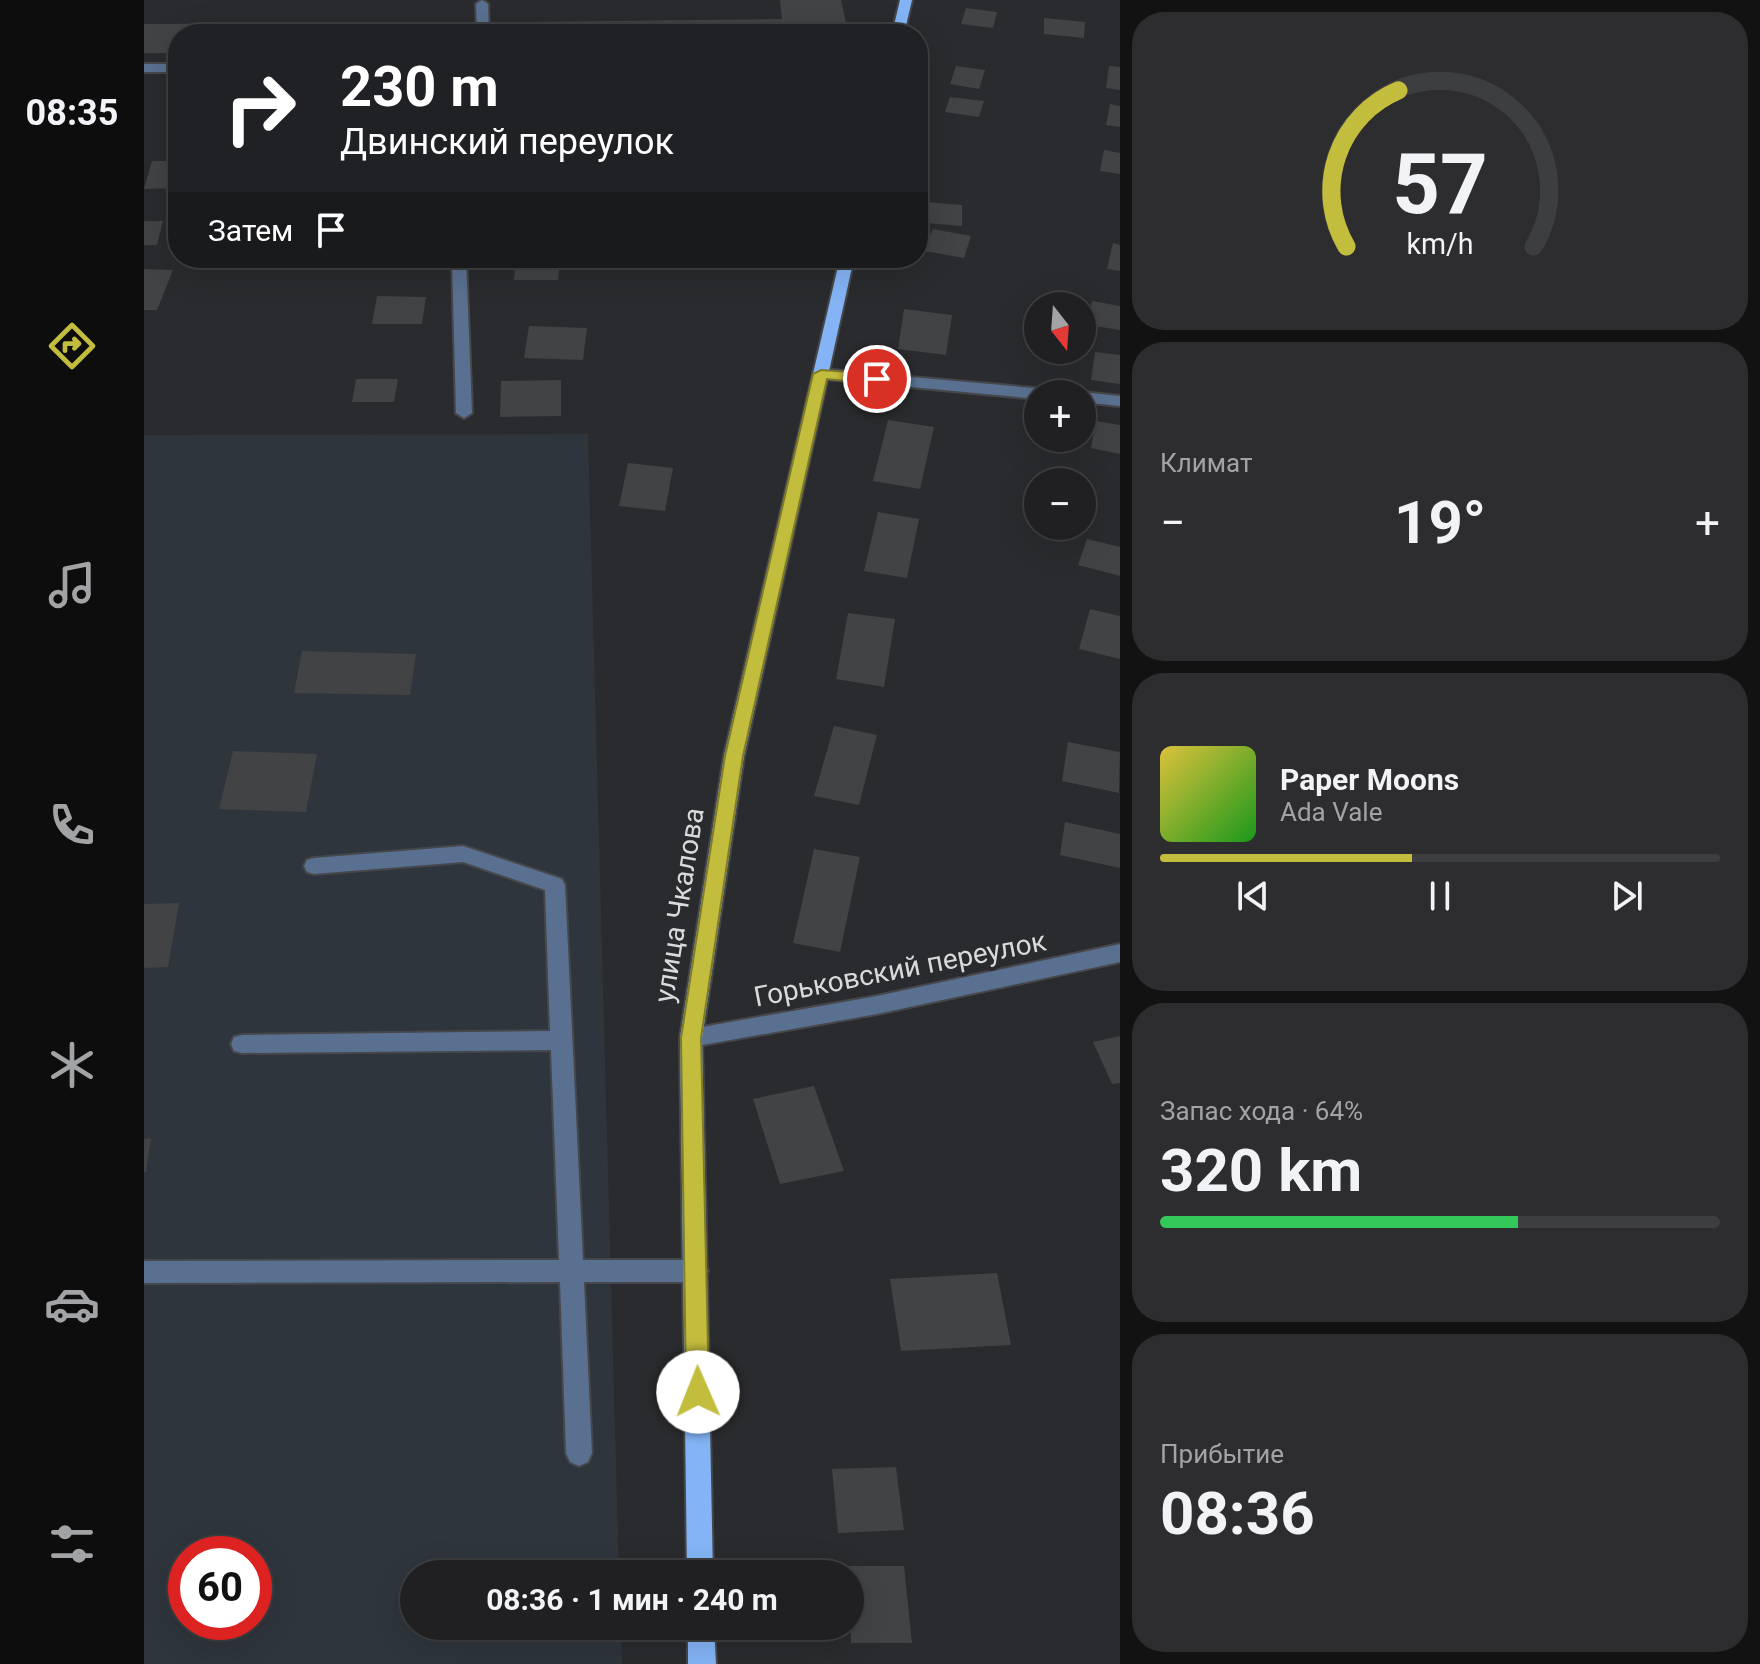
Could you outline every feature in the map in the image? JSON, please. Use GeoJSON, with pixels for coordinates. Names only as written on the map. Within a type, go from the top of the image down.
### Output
{"type":"FeatureCollection","features":[{"type":"Feature","properties":{"kind":"main road"},"geometry":{"type":"LineString","coordinates":[[900,24],[906,0]]}},
{"type":"Feature","properties":{"kind":"main road","name":"улица Чкалова"},"geometry":{"type":"LineString","coordinates":[[700,1560],[691,1038],[734,756],[845,268]]}},
{"type":"Feature","properties":{"kind":"main road"},"geometry":{"type":"LineString","coordinates":[[701,1640],[702,1664]]}},
{"type":"Feature","properties":{"kind":"street"},"geometry":{"type":"LineString","coordinates":[[482,4],[483,24]]}},
{"type":"Feature","properties":{"kind":"street"},"geometry":{"type":"LineString","coordinates":[[144,68],[168,68]]}},
{"type":"Feature","properties":{"kind":"street"},"geometry":{"type":"LineString","coordinates":[[459,268],[464,413]]}},
{"type":"Feature","properties":{"kind":"street"},"geometry":{"type":"LineString","coordinates":[[821,374],[1024,392]]}},
{"type":"Feature","properties":{"kind":"street"},"geometry":{"type":"LineString","coordinates":[[1096,398],[1120,401]]}},
{"type":"Feature","properties":{"kind":"street"},"geometry":{"type":"LineString","coordinates":[[314,866],[463,854],[555,885],[579,1453]]}},
{"type":"Feature","properties":{"kind":"street","name":"Горьковский переулок"},"geometry":{"type":"LineString","coordinates":[[691,1038],[877,1005],[1120,953]]}},
{"type":"Feature","properties":{"kind":"street"},"geometry":{"type":"LineString","coordinates":[[242,1044],[563,1040]]}},
{"type":"Feature","properties":{"kind":"street"},"geometry":{"type":"LineString","coordinates":[[144,1272],[573,1274],[696,1271]]}},
{"type":"Feature","properties":{"kind":"shaded area"},"geometry":{"type":"Polygon","coordinates":[[[588,434],[619,1560],[400,1560],[400,1640],[621,1640],[622,1664],[144,1664],[144,435],[588,434]]]}},
{"type":"Feature","properties":{"kind":"building"},"geometry":{"type":"Polygon","coordinates":[[[780,0],[841,0],[846,23],[528,24],[528,22],[782,19],[780,0]]]}},
{"type":"Feature","properties":{"kind":"building"},"geometry":{"type":"Polygon","coordinates":[[[966,8],[997,12],[993,28],[961,24],[966,8]]]}},
{"type":"Feature","properties":{"kind":"building"},"geometry":{"type":"Polygon","coordinates":[[[1044,18],[1085,22],[1084,38],[1044,34],[1044,18]]]}},
{"type":"Feature","properties":{"kind":"building"},"geometry":{"type":"Polygon","coordinates":[[[436,23],[168,24],[168,53],[144,53],[144,24],[436,23]]]}},
{"type":"Feature","properties":{"kind":"building"},"geometry":{"type":"Polygon","coordinates":[[[956,66],[985,70],[979,89],[950,84],[956,66]]]}},
{"type":"Feature","properties":{"kind":"building"},"geometry":{"type":"Polygon","coordinates":[[[1109,66],[1120,67],[1120,90],[1106,88],[1109,66]]]}},
{"type":"Feature","properties":{"kind":"building"},"geometry":{"type":"Polygon","coordinates":[[[950,97],[984,101],[979,117],[945,112],[950,97]]]}},
{"type":"Feature","properties":{"kind":"building"},"geometry":{"type":"Polygon","coordinates":[[[1110,104],[1120,106],[1120,127],[1106,125],[1110,104]]]}},
{"type":"Feature","properties":{"kind":"building"},"geometry":{"type":"Polygon","coordinates":[[[1104,150],[1120,153],[1120,174],[1100,171],[1104,150]]]}},
{"type":"Feature","properties":{"kind":"building"},"geometry":{"type":"Polygon","coordinates":[[[152,161],[168,161],[168,188],[144,189],[152,161]]]}},
{"type":"Feature","properties":{"kind":"building"},"geometry":{"type":"Polygon","coordinates":[[[928,202],[962,205],[962,226],[928,223],[928,202]]]}},
{"type":"Feature","properties":{"kind":"building"},"geometry":{"type":"Polygon","coordinates":[[[144,221],[163,221],[157,245],[144,245],[144,221]]]}},
{"type":"Feature","properties":{"kind":"building"},"geometry":{"type":"Polygon","coordinates":[[[933,229],[971,236],[964,258],[928,252],[933,229]]]}},
{"type":"Feature","properties":{"kind":"building"},"geometry":{"type":"Polygon","coordinates":[[[1113,243],[1120,245],[1120,271],[1107,269],[1113,243]]]}},
{"type":"Feature","properties":{"kind":"building"},"geometry":{"type":"Polygon","coordinates":[[[515,268],[559,268],[558,280],[514,280],[515,268]]]}},
{"type":"Feature","properties":{"kind":"building"},"geometry":{"type":"Polygon","coordinates":[[[144,269],[173,270],[157,310],[144,310],[144,269]]]}},
{"type":"Feature","properties":{"kind":"building"},"geometry":{"type":"Polygon","coordinates":[[[377,296],[426,297],[422,324],[372,324],[377,296]]]}},
{"type":"Feature","properties":{"kind":"building"},"geometry":{"type":"Polygon","coordinates":[[[1096,302],[1120,306],[1120,330],[1096,326],[1096,302]]]}},
{"type":"Feature","properties":{"kind":"building"},"geometry":{"type":"Polygon","coordinates":[[[904,309],[952,315],[946,355],[898,349],[904,309]]]}},
{"type":"Feature","properties":{"kind":"building"},"geometry":{"type":"Polygon","coordinates":[[[529,326],[587,328],[583,360],[524,358],[529,326]]]}},
{"type":"Feature","properties":{"kind":"building"},"geometry":{"type":"Polygon","coordinates":[[[1096,352],[1120,355],[1120,384],[1091,380],[1096,352]]]}},
{"type":"Feature","properties":{"kind":"building"},"geometry":{"type":"Polygon","coordinates":[[[356,379],[398,379],[394,402],[352,402],[356,379]]]}},
{"type":"Feature","properties":{"kind":"building"},"geometry":{"type":"Polygon","coordinates":[[[561,380],[561,416],[500,417],[501,381],[561,380]]]}},
{"type":"Feature","properties":{"kind":"building"},"geometry":{"type":"Polygon","coordinates":[[[888,420],[934,427],[920,489],[873,481],[888,420]]]}},
{"type":"Feature","properties":{"kind":"building"},"geometry":{"type":"Polygon","coordinates":[[[1096,421],[1120,425],[1120,454],[1096,449],[1096,421]]]}},
{"type":"Feature","properties":{"kind":"building"},"geometry":{"type":"Polygon","coordinates":[[[628,463],[673,468],[665,511],[619,506],[628,463]]]}},
{"type":"Feature","properties":{"kind":"building"},"geometry":{"type":"Polygon","coordinates":[[[878,512],[919,519],[907,578],[864,571],[878,512]]]}},
{"type":"Feature","properties":{"kind":"building"},"geometry":{"type":"Polygon","coordinates":[[[1087,540],[1120,547],[1120,576],[1078,565],[1087,540]]]}},
{"type":"Feature","properties":{"kind":"building"},"geometry":{"type":"Polygon","coordinates":[[[1090,609],[1120,616],[1120,659],[1079,649],[1090,609]]]}},
{"type":"Feature","properties":{"kind":"building"},"geometry":{"type":"Polygon","coordinates":[[[848,613],[895,619],[884,687],[836,679],[848,613]]]}},
{"type":"Feature","properties":{"kind":"building"},"geometry":{"type":"Polygon","coordinates":[[[302,651],[416,654],[410,695],[294,693],[302,651]]]}},
{"type":"Feature","properties":{"kind":"building"},"geometry":{"type":"Polygon","coordinates":[[[834,726],[877,735],[859,805],[814,796],[834,726]]]}},
{"type":"Feature","properties":{"kind":"building"},"geometry":{"type":"Polygon","coordinates":[[[1068,742],[1120,752],[1119,793],[1062,781],[1068,742]]]}},
{"type":"Feature","properties":{"kind":"building"},"geometry":{"type":"Polygon","coordinates":[[[233,751],[317,754],[306,812],[219,809],[233,751]]]}},
{"type":"Feature","properties":{"kind":"building"},"geometry":{"type":"Polygon","coordinates":[[[1065,822],[1120,834],[1120,868],[1060,855],[1065,822]]]}},
{"type":"Feature","properties":{"kind":"building"},"geometry":{"type":"Polygon","coordinates":[[[814,849],[860,857],[840,952],[793,943],[814,849]]]}},
{"type":"Feature","properties":{"kind":"building"},"geometry":{"type":"Polygon","coordinates":[[[179,903],[168,967],[144,968],[144,904],[179,903]]]}},
{"type":"Feature","properties":{"kind":"building"},"geometry":{"type":"Polygon","coordinates":[[[1120,1036],[1120,1083],[1112,1084],[1093,1042],[1120,1036]]]}},
{"type":"Feature","properties":{"kind":"building"},"geometry":{"type":"Polygon","coordinates":[[[814,1086],[844,1171],[780,1184],[753,1099],[814,1086]]]}},
{"type":"Feature","properties":{"kind":"building"},"geometry":{"type":"Polygon","coordinates":[[[151,1138],[146,1172],[144,1172],[144,1139],[151,1138]]]}},
{"type":"Feature","properties":{"kind":"building"},"geometry":{"type":"Polygon","coordinates":[[[997,1273],[1011,1345],[901,1351],[890,1279],[997,1273]]]}},
{"type":"Feature","properties":{"kind":"building"},"geometry":{"type":"Polygon","coordinates":[[[896,1467],[904,1530],[838,1533],[832,1469],[896,1467]]]}},
{"type":"Feature","properties":{"kind":"building"},"geometry":{"type":"Polygon","coordinates":[[[864,1566],[904,1566],[912,1643],[851,1643],[851,1640],[864,1640],[864,1566]]]}},
{"type":"Feature","properties":{"kind":"route"},"geometry":{"type":"LineString","coordinates":[[698,1392],[691,1038],[734,756],[821,374],[877,379]]}}]}
